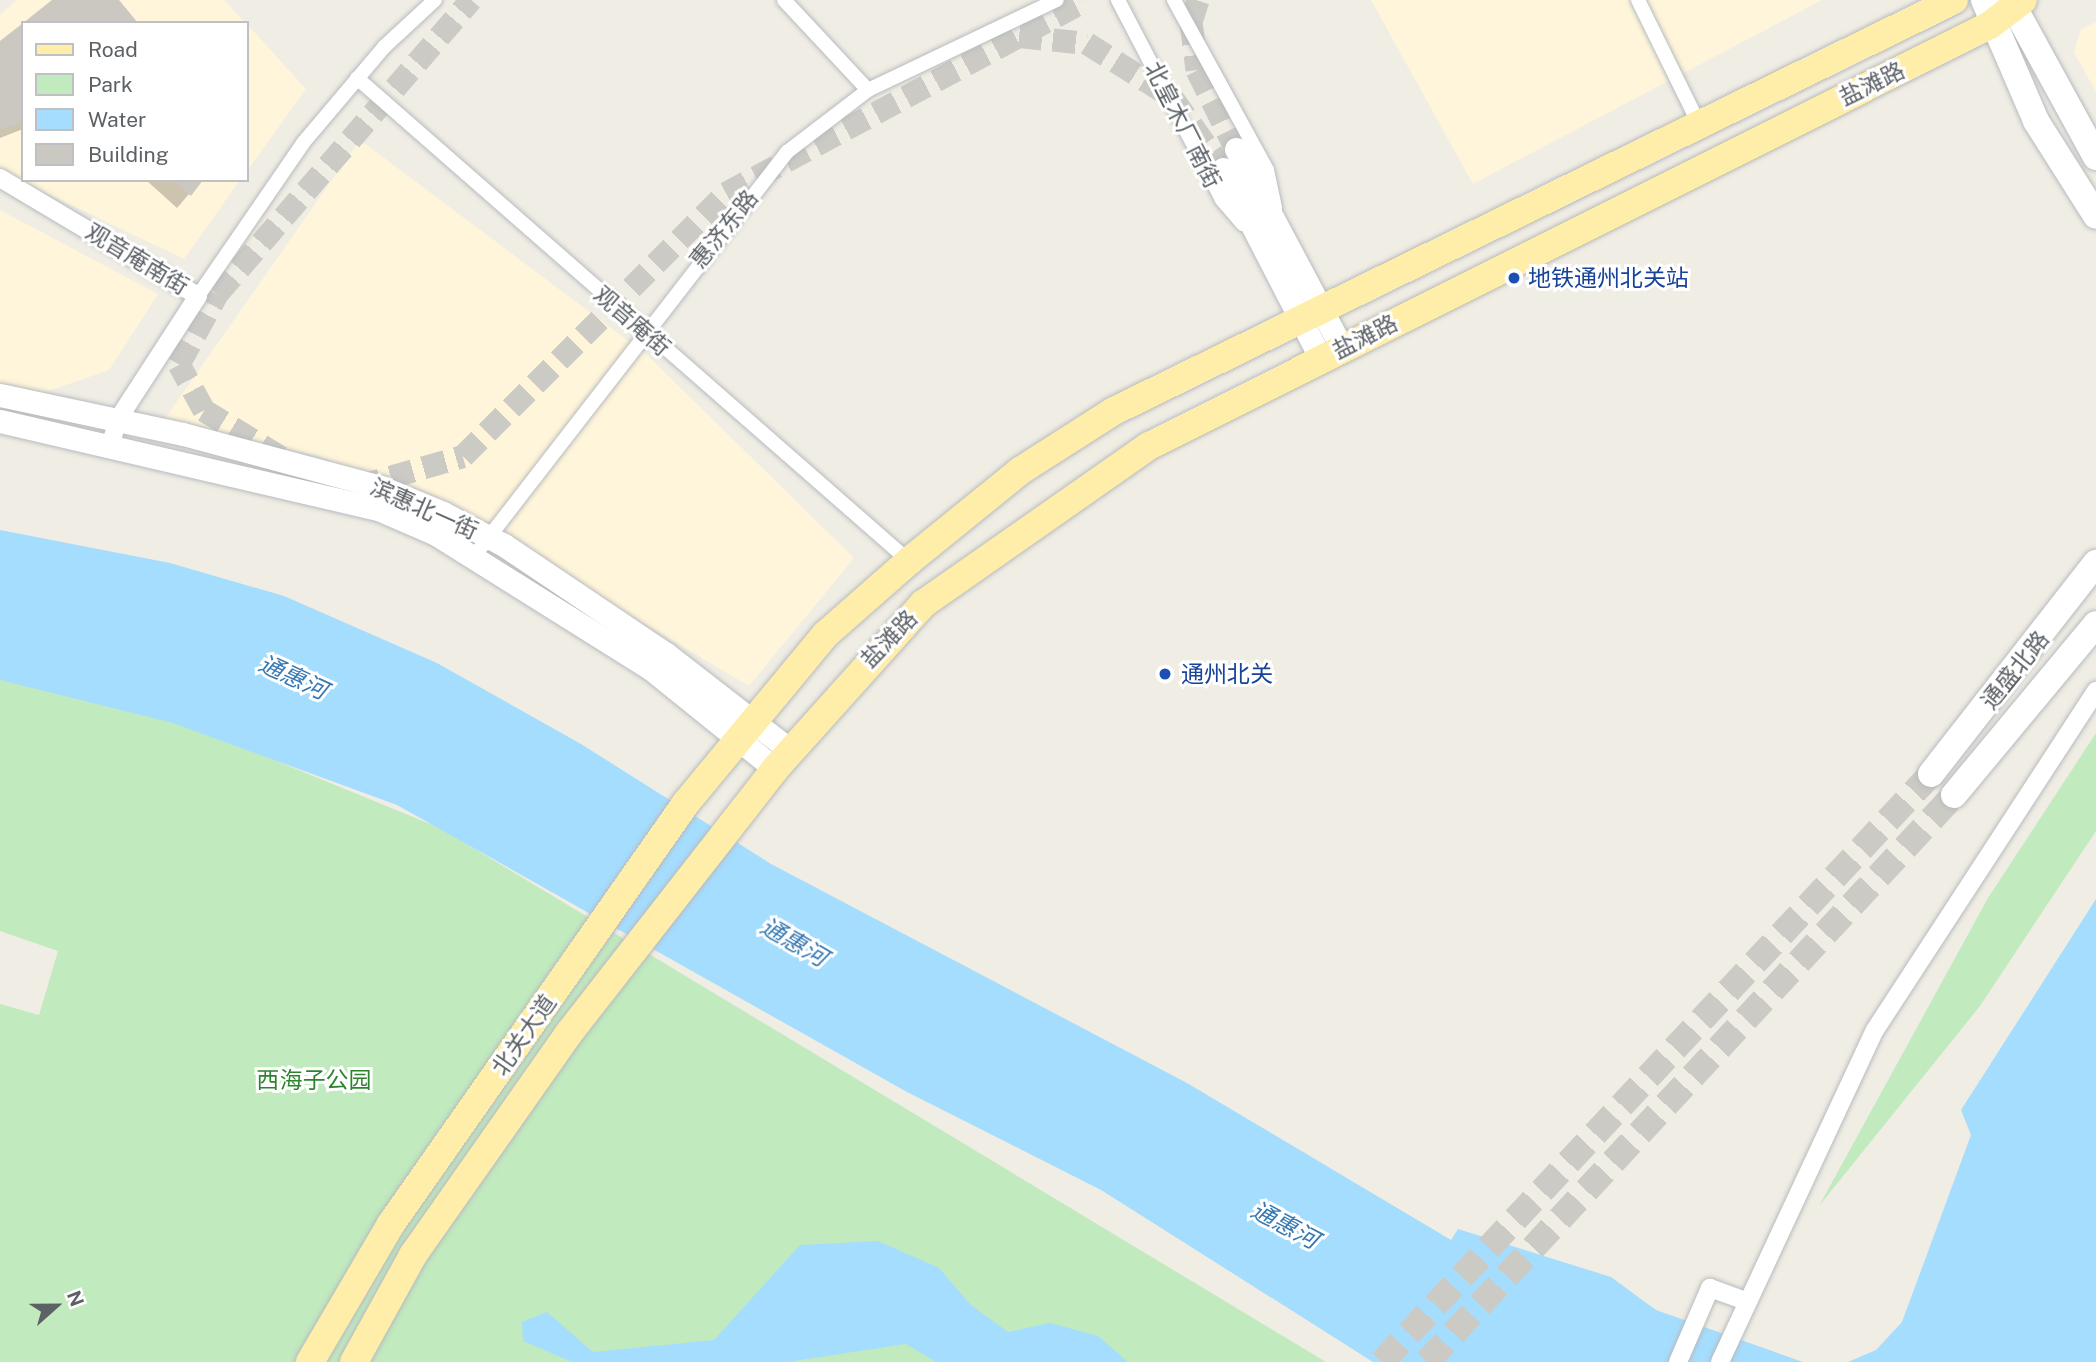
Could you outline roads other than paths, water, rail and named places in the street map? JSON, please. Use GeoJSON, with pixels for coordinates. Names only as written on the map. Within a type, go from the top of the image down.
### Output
{"type":"FeatureCollection","features":[{"type":"Feature","properties":{"kind":"main road","name":"盐滩路"},"geometry":{"type":"LineString","coordinates":[[745,728],[826,634],[909,561],[1020,471],[1089,426],[1698,121],[1954,0]]}},
{"type":"Feature","properties":{"kind":"main road","name":"盐滩路"},"geometry":{"type":"LineString","coordinates":[[783,760],[923,604],[999,545],[1149,446],[1987,13],[2017,1]]}},
{"type":"Feature","properties":{"kind":"main road"},"geometry":{"type":"LineString","coordinates":[[2017,1],[2096,158]]}},
{"type":"Feature","properties":{"kind":"main road"},"geometry":{"type":"LineString","coordinates":[[1987,13],[2036,121],[2096,216]]}},
{"type":"Feature","properties":{"kind":"main road","name":"通盛北路"},"geometry":{"type":"LineString","coordinates":[[1931,774],[2096,563]]}},
{"type":"Feature","properties":{"kind":"main road","name":"通盛北路"},"geometry":{"type":"LineString","coordinates":[[1954,795],[2096,624]]}},
{"type":"Feature","properties":{"kind":"main road","name":"北关大道"},"geometry":{"type":"LineString","coordinates":[[310,1362],[391,1224],[709,773],[745,728]]}},
{"type":"Feature","properties":{"kind":"main road","name":"北关大道"},"geometry":{"type":"LineString","coordinates":[[354,1362],[413,1255],[569,1033],[783,760]]}},
{"type":"Feature","properties":{"kind":"street"},"geometry":{"type":"LineString","coordinates":[[198,296],[303,143],[357,78],[435,0]]}},
{"type":"Feature","properties":{"kind":"street"},"geometry":{"type":"LineString","coordinates":[[785,0],[867,90]]}},
{"type":"Feature","properties":{"kind":"street","name":"惠济东路"},"geometry":{"type":"LineString","coordinates":[[482,546],[644,332],[788,152],[867,90],[1057,0]]}},
{"type":"Feature","properties":{"kind":"street","name":"北皇木厂南街"},"geometry":{"type":"LineString","coordinates":[[1118,0],[1222,200],[1259,242],[1310,313]]}},
{"type":"Feature","properties":{"kind":"street","name":"北皇木厂南街"},"geometry":{"type":"LineString","coordinates":[[1174,0],[1267,170],[1281,232],[1310,313],[1331,354]]}},
{"type":"Feature","properties":{"kind":"street"},"geometry":{"type":"LineString","coordinates":[[1638,0],[1698,121]]}},
{"type":"Feature","properties":{"kind":"street","name":"观音庵街"},"geometry":{"type":"LineString","coordinates":[[357,78],[644,332],[909,561]]}},
{"type":"Feature","properties":{"kind":"street","name":"北皇木厂南街"},"geometry":{"type":"LineString","coordinates":[[1236,149],[1281,232]]}},
{"type":"Feature","properties":{"kind":"street","name":"北皇木厂南街"},"geometry":{"type":"LineString","coordinates":[[1223,169],[1259,242]]}},
{"type":"Feature","properties":{"kind":"street","name":"观音庵南街"},"geometry":{"type":"LineString","coordinates":[[0,178],[198,296],[118,419],[111,443]]}},
{"type":"Feature","properties":{"kind":"street","name":"滨惠北一街"},"geometry":{"type":"LineString","coordinates":[[0,395],[118,419],[381,487],[482,546],[745,728],[783,760]]}},
{"type":"Feature","properties":{"kind":"street","name":"滨惠北一街"},"geometry":{"type":"LineString","coordinates":[[0,421],[111,443],[378,509],[482,546]]}},
{"type":"Feature","properties":{"kind":"street"},"geometry":{"type":"LineString","coordinates":[[1720,1362],[1745,1301],[1875,1030],[2096,691]]}},
{"type":"Feature","properties":{"kind":"street"},"geometry":{"type":"LineString","coordinates":[[1678,1362],[1710,1288],[1745,1301]]}},
{"type":"Feature","properties":{"kind":"water","name":"通惠河"},"geometry":{"type":"Polygon","coordinates":[[[0,530],[170,563],[284,596],[437,663],[581,744],[771,864],[1187,1083],[1451,1240],[1458,1229],[1611,1277],[1656,1310],[1803,1362],[1373,1362],[1101,1190],[907,1092],[397,805],[173,723],[0,680],[0,530]]]}},
{"type":"Feature","properties":{"kind":"water"},"geometry":{"type":"Polygon","coordinates":[[[2096,899],[2096,1362],[1848,1362],[1876,1350],[1902,1322],[1971,1135],[1961,1110],[2096,899]]]}},
{"type":"Feature","properties":{"kind":"water"},"geometry":{"type":"Polygon","coordinates":[[[878,1241],[939,1268],[971,1305],[1008,1332],[1050,1323],[1098,1336],[1128,1362],[936,1362],[906,1344],[787,1362],[572,1362],[523,1341],[522,1322],[547,1312],[593,1352],[714,1340],[800,1245],[878,1241]]]}},
{"type":"Feature","properties":{"kind":"tunnel"},"geometry":{"type":"LineString","coordinates":[[281,457],[204,410],[179,364],[217,294],[471,0]]}},
{"type":"Feature","properties":{"kind":"tunnel"},"geometry":{"type":"LineString","coordinates":[[358,486],[463,456],[726,193],[1086,0]]}},
{"type":"Feature","properties":{"kind":"tunnel"},"geometry":{"type":"LineString","coordinates":[[1198,0],[1191,21],[1197,70],[1236,149]]}},
{"type":"Feature","properties":{"kind":"tunnel"},"geometry":{"type":"LineString","coordinates":[[1019,36],[1087,43],[1172,97],[1223,169]]}},
{"type":"Feature","properties":{"kind":"tunnel"},"geometry":{"type":"LineString","coordinates":[[1382,1362],[1931,774]]}},
{"type":"Feature","properties":{"kind":"tunnel"},"geometry":{"type":"LineString","coordinates":[[1427,1362],[1954,795]]}},
{"type":"Feature","properties":{"kind":"place","name":"地铁通州北关站"},"geometry":{"type":"Point","coordinates":[1514,278]}},
{"type":"Feature","properties":{"kind":"place","name":"通州北关"},"geometry":{"type":"Point","coordinates":[1165,674]}},
{"type":"Feature","properties":{"kind":"park label","name":"西海子公园"},"geometry":{"type":"Point","coordinates":[314,1080]}}]}
